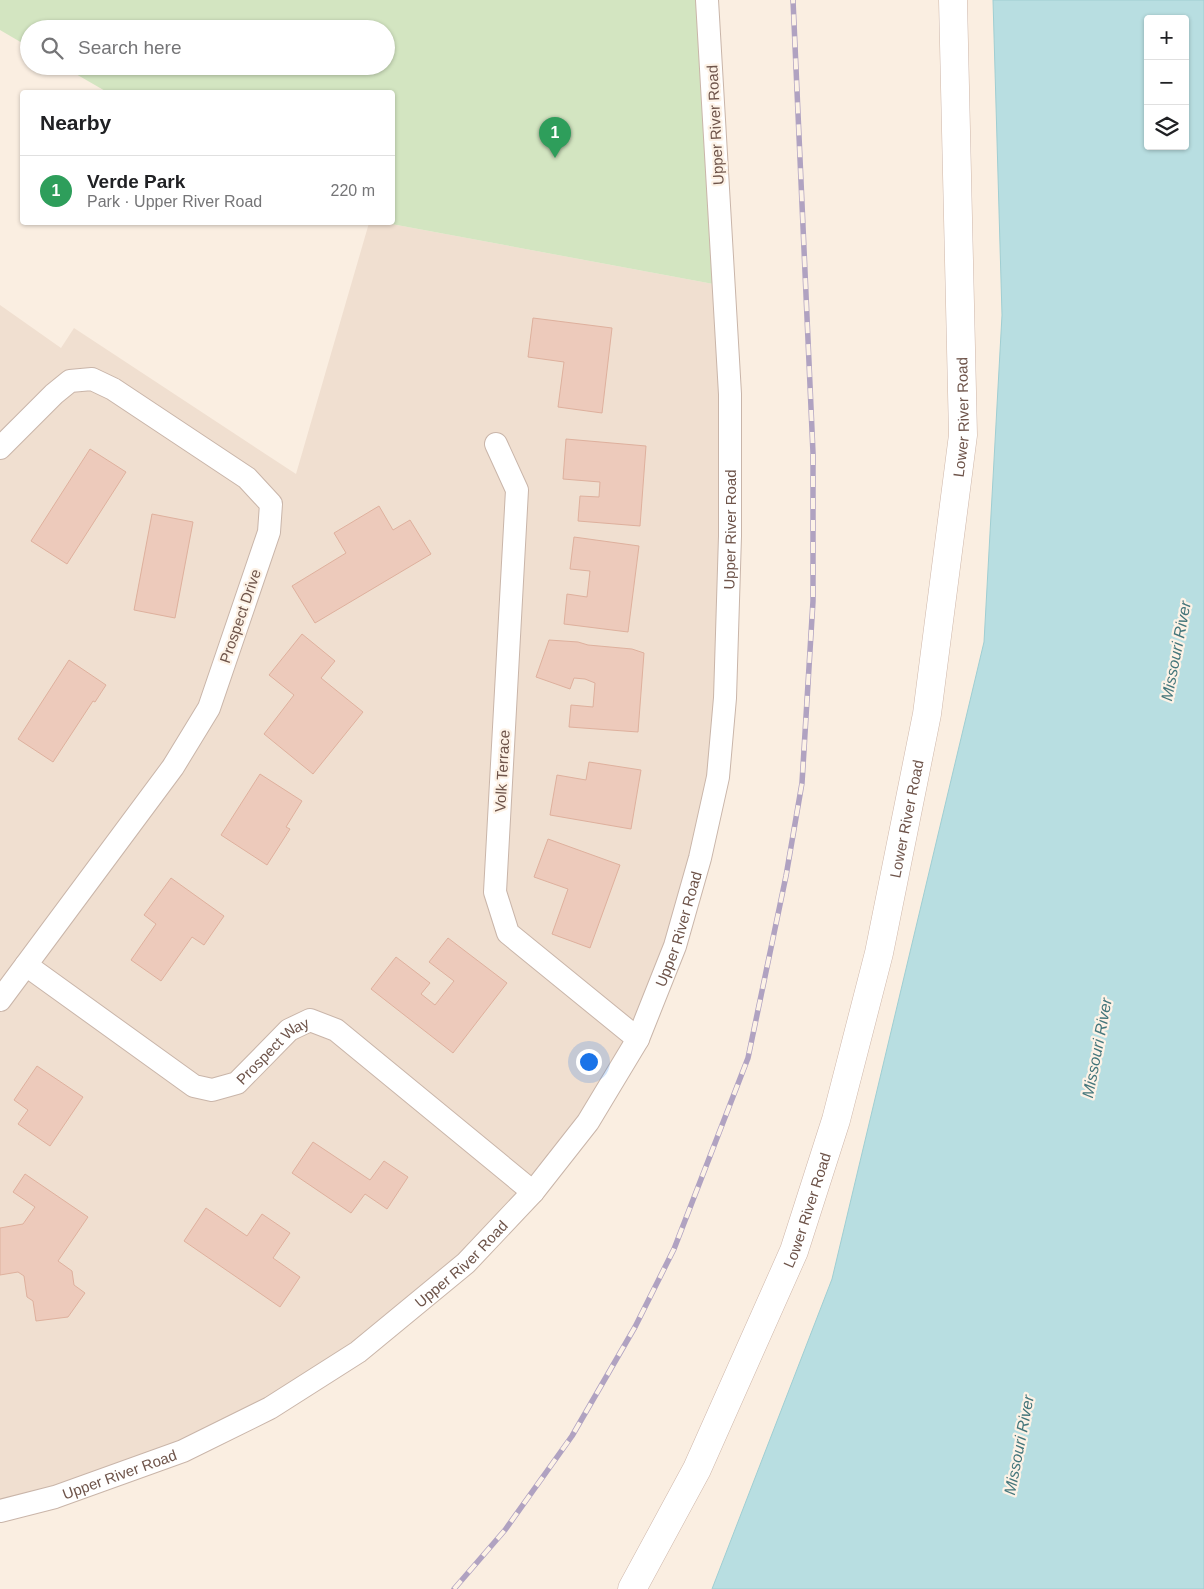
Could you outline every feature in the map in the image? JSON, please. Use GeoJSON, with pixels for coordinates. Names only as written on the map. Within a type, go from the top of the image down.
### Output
{"type":"FeatureCollection","features":[{"type":"Feature","properties":{"kind":"street","name":"Upper River Road"},"geometry":{"type":"LineString","coordinates":[[0,1511],[55,1497],[183,1451],[270,1408],[358,1352],[466,1263],[533,1192],[588,1122],[638,1039],[675,946],[700,858],[718,777],[725,698],[730,536],[730,394],[707,0]]}},
{"type":"Feature","properties":{"kind":"street","name":"Lower River Road"},"geometry":{"type":"LineString","coordinates":[[632,1589],[697,1469],[794,1251],[836,1120],[879,953],[927,714],[963,435],[953,0]]}},
{"type":"Feature","properties":{"kind":"street","name":"Prospect Drive"},"geometry":{"type":"LineString","coordinates":[[0,448],[54,394],[70,381],[92,379],[113,390],[247,478],[271,504],[269,532],[209,708],[173,767],[0,1000]]}},
{"type":"Feature","properties":{"kind":"street","name":"Volk Terrace"},"geometry":{"type":"LineString","coordinates":[[496,444],[516,490],[495,892],[508,933],[638,1039]]}},
{"type":"Feature","properties":{"kind":"street","name":"Prospect Way"},"geometry":{"type":"LineString","coordinates":[[26,965],[194,1086],[212,1090],[237,1083],[289,1030],[310,1020],[336,1030],[533,1192]]}},
{"type":"Feature","properties":{"kind":"shaded area"},"geometry":{"type":"Polygon","coordinates":[[[368,225],[395,225],[724,286],[718,777],[638,1039],[466,1263],[270,1408],[0,1512],[0,305],[61,348],[74,328],[296,474],[368,225]]]}},
{"type":"Feature","properties":{"kind":"green space"},"geometry":{"type":"Polygon","coordinates":[[[0,0],[707,0],[724,286],[395,225],[395,90],[104,90],[78,75],[395,75],[395,20],[20,20],[20,42],[0,30],[0,0]]]}},
{"type":"Feature","properties":{"kind":"water","name":"Missouri River"},"geometry":{"type":"Polygon","coordinates":[[[993,0],[1204,0],[1204,1589],[712,1589],[832,1279],[984,642],[1002,315],[993,0]]]}},
{"type":"Feature","properties":{"kind":"building"},"geometry":{"type":"Polygon","coordinates":[[[533,318],[612,328],[602,413],[558,407],[564,362],[528,357],[533,318]]]}},
{"type":"Feature","properties":{"kind":"building"},"geometry":{"type":"Polygon","coordinates":[[[566,439],[646,446],[640,526],[578,521],[580,496],[599,497],[600,482],[563,479],[566,439]]]}},
{"type":"Feature","properties":{"kind":"building"},"geometry":{"type":"Polygon","coordinates":[[[90,449],[126,472],[67,564],[31,541],[90,449]]]}},
{"type":"Feature","properties":{"kind":"building"},"geometry":{"type":"Polygon","coordinates":[[[379,506],[393,530],[410,520],[431,554],[315,623],[292,586],[346,553],[334,533],[379,506]]]}},
{"type":"Feature","properties":{"kind":"building"},"geometry":{"type":"Polygon","coordinates":[[[152,514],[193,522],[175,618],[134,610],[152,514]]]}},
{"type":"Feature","properties":{"kind":"building"},"geometry":{"type":"Polygon","coordinates":[[[574,537],[639,546],[628,632],[564,624],[567,594],[587,597],[590,571],[570,569],[574,537]]]}},
{"type":"Feature","properties":{"kind":"building"},"geometry":{"type":"Polygon","coordinates":[[[302,634],[335,661],[321,678],[363,712],[313,774],[264,734],[294,695],[269,675],[302,634]]]}},
{"type":"Feature","properties":{"kind":"building"},"geometry":{"type":"Polygon","coordinates":[[[549,640],[632,649],[644,653],[638,732],[569,727],[571,705],[593,707],[595,683],[585,679],[574,678],[570,689],[536,677],[549,640]]]}},
{"type":"Feature","properties":{"kind":"building"},"geometry":{"type":"Polygon","coordinates":[[[69,660],[106,685],[95,702],[93,701],[53,762],[18,739],[69,660]]]}},
{"type":"Feature","properties":{"kind":"building"},"geometry":{"type":"Polygon","coordinates":[[[589,762],[641,770],[631,829],[550,815],[557,775],[586,780],[589,762]]]}},
{"type":"Feature","properties":{"kind":"building"},"geometry":{"type":"Polygon","coordinates":[[[260,774],[302,801],[286,827],[290,829],[267,865],[221,835],[260,774]]]}},
{"type":"Feature","properties":{"kind":"building"},"geometry":{"type":"Polygon","coordinates":[[[548,839],[620,865],[590,948],[552,934],[568,889],[534,877],[548,839]]]}},
{"type":"Feature","properties":{"kind":"building"},"geometry":{"type":"Polygon","coordinates":[[[171,878],[224,916],[204,945],[192,937],[161,981],[131,960],[156,924],[144,915],[171,878]]]}},
{"type":"Feature","properties":{"kind":"building"},"geometry":{"type":"Polygon","coordinates":[[[448,938],[507,983],[453,1053],[371,989],[396,957],[430,983],[421,994],[435,1005],[454,981],[429,962],[448,938]]]}},
{"type":"Feature","properties":{"kind":"building"},"geometry":{"type":"Polygon","coordinates":[[[37,1066],[83,1097],[50,1146],[18,1124],[28,1110],[14,1100],[37,1066]]]}},
{"type":"Feature","properties":{"kind":"building"},"geometry":{"type":"Polygon","coordinates":[[[313,1142],[370,1180],[384,1161],[408,1177],[387,1209],[365,1194],[351,1213],[292,1173],[313,1142]]]}},
{"type":"Feature","properties":{"kind":"building"},"geometry":{"type":"Polygon","coordinates":[[[25,1174],[88,1217],[58,1261],[72,1271],[74,1285],[85,1293],[68,1317],[36,1321],[33,1301],[27,1297],[24,1276],[18,1272],[0,1275],[0,1228],[23,1224],[35,1207],[13,1192],[25,1174]]]}},
{"type":"Feature","properties":{"kind":"building"},"geometry":{"type":"Polygon","coordinates":[[[206,1208],[247,1236],[262,1214],[290,1233],[273,1258],[300,1277],[280,1307],[184,1241],[206,1208]]]}},
{"type":"Feature","properties":{"kind":"railway"},"geometry":{"type":"LineString","coordinates":[[454,1589],[505,1530],[572,1436],[635,1327],[674,1249],[748,1058],[786,876],[802,783],[813,601],[813,453],[793,0]]}},
{"type":"Feature","properties":{"kind":"place","name":"Verde Park"},"geometry":{"type":"Point","coordinates":[555,158]}}]}
